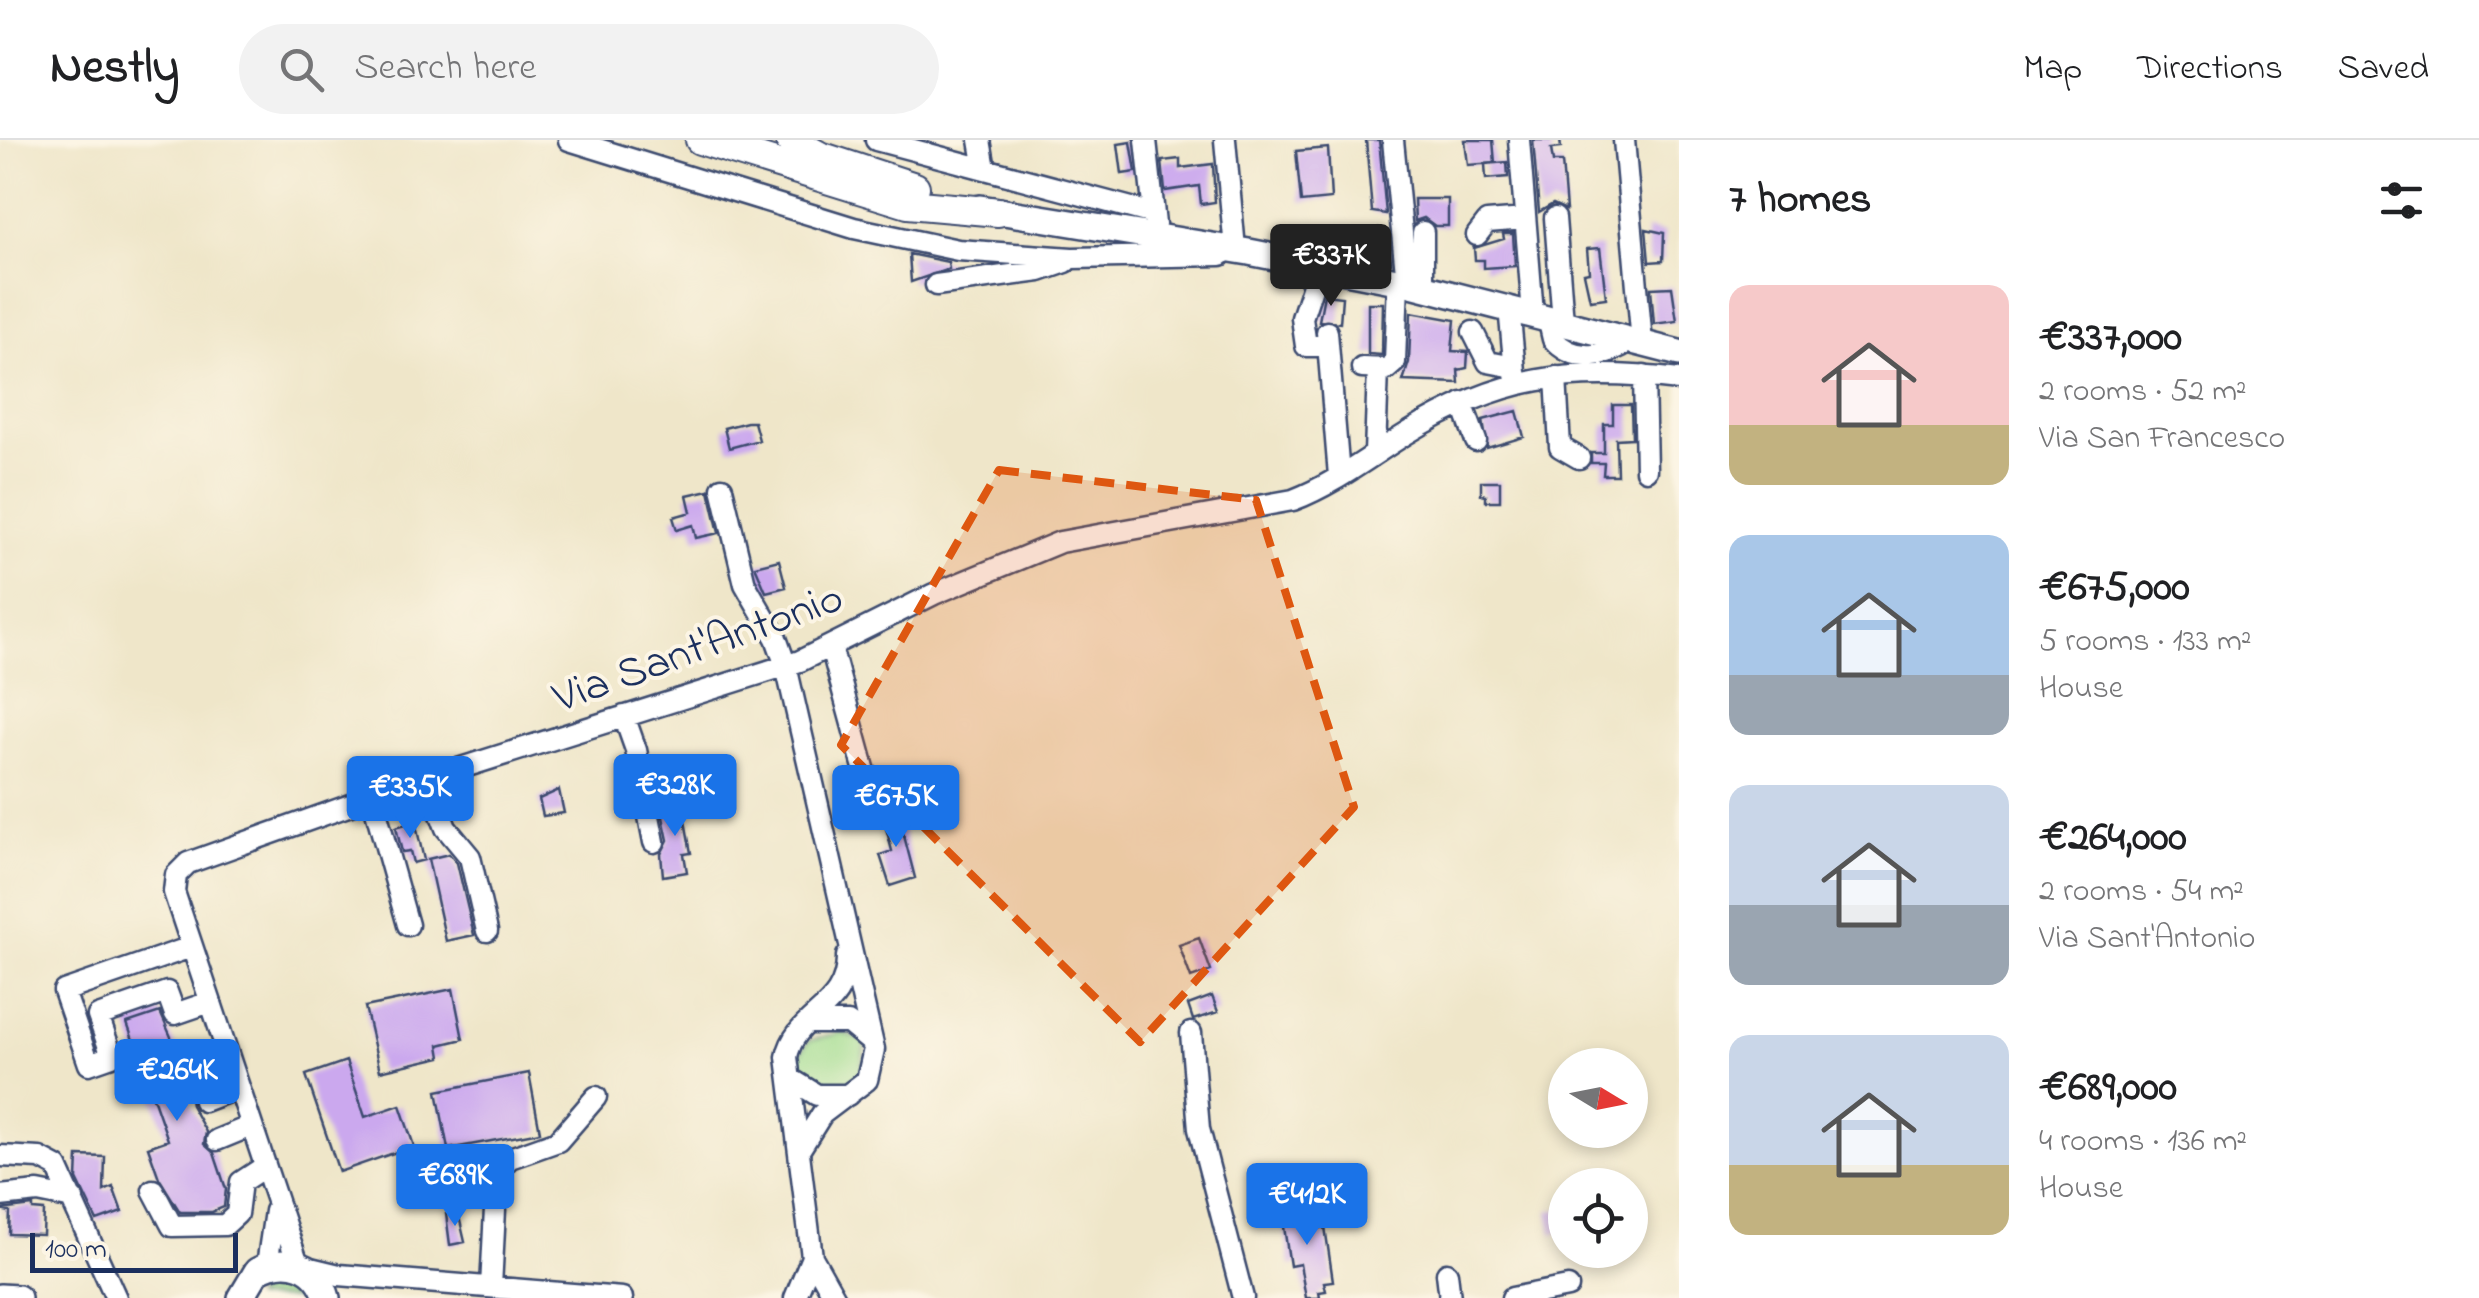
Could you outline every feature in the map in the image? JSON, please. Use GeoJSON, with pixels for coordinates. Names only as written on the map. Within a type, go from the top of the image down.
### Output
{"type":"FeatureCollection","features":[{"type":"Feature","properties":{"kind":"highway"},"geometry":{"type":"LineString","coordinates":[[700,140],[908,204],[998,212]]}},
{"type":"Feature","properties":{"kind":"highway"},"geometry":{"type":"LineString","coordinates":[[790,140],[842,164],[998,212]]}},
{"type":"Feature","properties":{"kind":"main road"},"geometry":{"type":"LineString","coordinates":[[740,140],[887,187],[998,212],[1155,225],[1242,250],[1409,284],[1679,352]]}},
{"type":"Feature","properties":{"kind":"main road"},"geometry":{"type":"LineString","coordinates":[[236,1294],[267,1265],[302,1266],[332,1294]]}},
{"type":"Feature","properties":{"kind":"main road"},"geometry":{"type":"LineString","coordinates":[[0,1297],[18,1298]]}},
{"type":"Feature","properties":{"kind":"street"},"geometry":{"type":"LineString","coordinates":[[569,140],[868,231],[978,253],[1072,258],[1242,250],[1225,140]]}},
{"type":"Feature","properties":{"kind":"street"},"geometry":{"type":"LineString","coordinates":[[876,140],[985,170],[1155,225],[1146,140]]}},
{"type":"Feature","properties":{"kind":"street"},"geometry":{"type":"LineString","coordinates":[[980,140],[985,170]]}},
{"type":"Feature","properties":{"kind":"street"},"geometry":{"type":"LineString","coordinates":[[1393,140],[1409,284]]}},
{"type":"Feature","properties":{"kind":"street"},"geometry":{"type":"LineString","coordinates":[[1518,140],[1538,315]]}},
{"type":"Feature","properties":{"kind":"street"},"geometry":{"type":"LineString","coordinates":[[1624,140],[1637,342]]}},
{"type":"Feature","properties":{"kind":"street"},"geometry":{"type":"LineString","coordinates":[[1474,332],[1488,362],[1515,375],[1538,315],[1555,218]]}},
{"type":"Feature","properties":{"kind":"street"},"geometry":{"type":"LineString","coordinates":[[1477,235],[1487,222],[1525,219]]}},
{"type":"Feature","properties":{"kind":"street"},"geometry":{"type":"LineString","coordinates":[[1376,453],[1370,368],[1390,367],[1396,359],[1423,232]]}},
{"type":"Feature","properties":{"kind":"street"},"geometry":{"type":"LineString","coordinates":[[936,285],[1040,272],[1072,258]]}},
{"type":"Feature","properties":{"kind":"street"},"geometry":{"type":"LineString","coordinates":[[1319,266],[1301,332],[1306,346],[1327,339],[1339,476]]}},
{"type":"Feature","properties":{"kind":"street","name":"Via Sant'Antonio"},"geometry":{"type":"LineString","coordinates":[[302,1266],[264,1167],[174,892],[181,868],[428,778],[786,666],[934,594],[1049,546],[1111,530],[1280,504],[1339,476],[1515,375],[1679,380]]}},
{"type":"Feature","properties":{"kind":"street"},"geometry":{"type":"LineString","coordinates":[[1556,376],[1560,447],[1579,458]]}},
{"type":"Feature","properties":{"kind":"street"},"geometry":{"type":"LineString","coordinates":[[1644,376],[1646,470]]}},
{"type":"Feature","properties":{"kind":"street"},"geometry":{"type":"LineString","coordinates":[[1462,404],[1476,442]]}},
{"type":"Feature","properties":{"kind":"street"},"geometry":{"type":"LineString","coordinates":[[722,488],[748,592],[776,638],[786,666],[846,940],[874,1048],[870,1075],[818,1118],[800,1149]]}},
{"type":"Feature","properties":{"kind":"street"},"geometry":{"type":"LineString","coordinates":[[830,647],[867,780]]}},
{"type":"Feature","properties":{"kind":"street"},"geometry":{"type":"LineString","coordinates":[[624,716],[636,750],[654,842]]}},
{"type":"Feature","properties":{"kind":"street"},"geometry":{"type":"LineString","coordinates":[[428,778],[446,828],[468,852],[487,931]]}},
{"type":"Feature","properties":{"kind":"street"},"geometry":{"type":"LineString","coordinates":[[372,797],[408,925]]}},
{"type":"Feature","properties":{"kind":"street"},"geometry":{"type":"LineString","coordinates":[[836,1298],[812,1257],[789,1046],[796,1033],[812,1023],[844,983],[846,940]]}},
{"type":"Feature","properties":{"kind":"street"},"geometry":{"type":"LineString","coordinates":[[191,947],[64,991],[89,1064],[112,1056],[98,1016],[168,992],[175,1014],[210,1002]]}},
{"type":"Feature","properties":{"kind":"street"},"geometry":{"type":"LineString","coordinates":[[812,1023],[854,1025],[874,1048]]}},
{"type":"Feature","properties":{"kind":"street"},"geometry":{"type":"LineString","coordinates":[[1192,1032],[1198,1130],[1243,1298]]}},
{"type":"Feature","properties":{"kind":"street"},"geometry":{"type":"LineString","coordinates":[[190,1064],[226,1049]]}},
{"type":"Feature","properties":{"kind":"street"},"geometry":{"type":"LineString","coordinates":[[790,1079],[817,1095],[850,1094]]}},
{"type":"Feature","properties":{"kind":"street"},"geometry":{"type":"LineString","coordinates":[[204,1101],[238,1088]]}},
{"type":"Feature","properties":{"kind":"street"},"geometry":{"type":"LineString","coordinates":[[492,1287],[498,1170],[510,1158],[558,1141],[596,1098]]}},
{"type":"Feature","properties":{"kind":"street"},"geometry":{"type":"LineString","coordinates":[[218,1140],[251,1126]]}},
{"type":"Feature","properties":{"kind":"street"},"geometry":{"type":"LineString","coordinates":[[0,1156],[33,1156],[52,1163],[73,1199],[116,1298]]}},
{"type":"Feature","properties":{"kind":"street"},"geometry":{"type":"LineString","coordinates":[[153,1190],[172,1226],[225,1225],[239,1208],[242,1182],[264,1167]]}},
{"type":"Feature","properties":{"kind":"street"},"geometry":{"type":"LineString","coordinates":[[0,1196],[38,1192],[73,1199]]}},
{"type":"Feature","properties":{"kind":"street","name":"Via Sant'Antonio"},"geometry":{"type":"LineString","coordinates":[[267,1265],[276,1200]]}},
{"type":"Feature","properties":{"kind":"street"},"geometry":{"type":"LineString","coordinates":[[795,1298],[812,1257]]}},
{"type":"Feature","properties":{"kind":"street"},"geometry":{"type":"LineString","coordinates":[[302,1266],[339,1275],[622,1298]]}},
{"type":"Feature","properties":{"kind":"street"},"geometry":{"type":"LineString","coordinates":[[1447,1273],[1450,1298]]}},
{"type":"Feature","properties":{"kind":"street"},"geometry":{"type":"LineString","coordinates":[[1512,1298],[1568,1288]]}},
{"type":"Feature","properties":{"kind":"highlighted area"},"geometry":{"type":"Polygon","coordinates":[[[999,470],[1256,500],[1354,807],[1140,1042],[841,745],[999,470]]]}},
{"type":"Feature","properties":{"kind":"green space"},"geometry":{"type":"Polygon","coordinates":[[[842,1032],[865,1042],[860,1083],[822,1090],[797,1074],[795,1062],[808,1041],[842,1032]]]}},
{"type":"Feature","properties":{"kind":"green space"},"geometry":{"type":"Polygon","coordinates":[[[279,1275],[299,1279],[314,1298],[254,1298],[261,1285],[279,1275]]]}},
{"type":"Feature","properties":{"kind":"building"},"geometry":{"type":"Polygon","coordinates":[[[1366,140],[1379,140],[1386,214],[1372,212],[1366,140]]]}},
{"type":"Feature","properties":{"kind":"building"},"geometry":{"type":"Polygon","coordinates":[[[1465,140],[1493,140],[1495,163],[1468,165],[1465,140]]]}},
{"type":"Feature","properties":{"kind":"building"},"geometry":{"type":"Polygon","coordinates":[[[1533,140],[1560,140],[1561,148],[1551,149],[1553,162],[1562,162],[1566,210],[1553,204],[1539,212],[1533,140]]]}},
{"type":"Feature","properties":{"kind":"building"},"geometry":{"type":"Polygon","coordinates":[[[1131,142],[1136,172],[1122,174],[1118,144],[1131,142]]]}},
{"type":"Feature","properties":{"kind":"building"},"geometry":{"type":"Polygon","coordinates":[[[1328,148],[1331,199],[1301,202],[1296,151],[1328,148]]]}},
{"type":"Feature","properties":{"kind":"building"},"geometry":{"type":"Polygon","coordinates":[[[1180,159],[1180,168],[1213,164],[1215,202],[1201,204],[1199,186],[1165,191],[1162,161],[1180,159]]]}},
{"type":"Feature","properties":{"kind":"building"},"geometry":{"type":"Polygon","coordinates":[[[1507,162],[1508,177],[1486,179],[1485,164],[1507,162]]]}},
{"type":"Feature","properties":{"kind":"building"},"geometry":{"type":"Polygon","coordinates":[[[1414,199],[1448,199],[1448,226],[1435,226],[1424,218],[1415,221],[1414,199]]]}},
{"type":"Feature","properties":{"kind":"building"},"geometry":{"type":"Polygon","coordinates":[[[1379,228],[1388,231],[1391,263],[1375,257],[1381,243],[1375,241],[1379,228]]]}},
{"type":"Feature","properties":{"kind":"building"},"geometry":{"type":"Polygon","coordinates":[[[1646,229],[1664,233],[1663,261],[1649,262],[1646,229]]]}},
{"type":"Feature","properties":{"kind":"building"},"geometry":{"type":"Polygon","coordinates":[[[1503,234],[1513,234],[1515,266],[1484,268],[1484,260],[1475,260],[1474,248],[1504,239],[1503,234]]]}},
{"type":"Feature","properties":{"kind":"building"},"geometry":{"type":"Polygon","coordinates":[[[1600,248],[1606,298],[1590,300],[1584,273],[1589,272],[1587,249],[1600,248]]]}},
{"type":"Feature","properties":{"kind":"building"},"geometry":{"type":"Polygon","coordinates":[[[909,254],[948,262],[949,269],[911,282],[909,254]]]}},
{"type":"Feature","properties":{"kind":"building"},"geometry":{"type":"Polygon","coordinates":[[[1672,287],[1677,321],[1654,324],[1651,288],[1672,287]]]}},
{"type":"Feature","properties":{"kind":"building"},"geometry":{"type":"Polygon","coordinates":[[[1324,295],[1342,297],[1340,323],[1319,321],[1324,295]]]}},
{"type":"Feature","properties":{"kind":"building"},"geometry":{"type":"Polygon","coordinates":[[[1368,303],[1383,303],[1382,355],[1368,354],[1368,303]]]}},
{"type":"Feature","properties":{"kind":"building"},"geometry":{"type":"Polygon","coordinates":[[[1411,312],[1455,320],[1452,351],[1468,352],[1467,368],[1458,370],[1459,383],[1403,381],[1409,362],[1411,312]]]}},
{"type":"Feature","properties":{"kind":"building"},"geometry":{"type":"Polygon","coordinates":[[[1613,405],[1631,405],[1632,438],[1616,439],[1617,475],[1603,475],[1604,463],[1591,463],[1591,453],[1604,453],[1604,424],[1613,424],[1613,405]]]}},
{"type":"Feature","properties":{"kind":"building"},"geometry":{"type":"Polygon","coordinates":[[[1517,411],[1524,437],[1487,448],[1483,420],[1517,411]]]}},
{"type":"Feature","properties":{"kind":"building"},"geometry":{"type":"Polygon","coordinates":[[[754,422],[759,440],[729,448],[724,428],[754,422]]]}},
{"type":"Feature","properties":{"kind":"building"},"geometry":{"type":"Polygon","coordinates":[[[1481,481],[1500,481],[1500,501],[1486,501],[1486,495],[1481,494],[1481,481]]]}},
{"type":"Feature","properties":{"kind":"building"},"geometry":{"type":"Polygon","coordinates":[[[709,490],[719,533],[696,538],[693,525],[677,530],[673,517],[691,512],[687,495],[709,490]]]}},
{"type":"Feature","properties":{"kind":"building"},"geometry":{"type":"Polygon","coordinates":[[[779,560],[786,587],[766,592],[755,566],[779,560]]]}},
{"type":"Feature","properties":{"kind":"building"},"geometry":{"type":"Polygon","coordinates":[[[559,790],[564,813],[543,816],[539,799],[559,790]]]}},
{"type":"Feature","properties":{"kind":"building"},"geometry":{"type":"Polygon","coordinates":[[[681,799],[691,853],[684,854],[687,872],[663,876],[661,854],[668,840],[660,803],[681,799]]]}},
{"type":"Feature","properties":{"kind":"building"},"geometry":{"type":"Polygon","coordinates":[[[896,805],[915,878],[890,886],[880,855],[892,851],[881,809],[896,805]]]}},
{"type":"Feature","properties":{"kind":"building"},"geometry":{"type":"Polygon","coordinates":[[[415,821],[424,860],[413,863],[410,851],[402,852],[396,827],[415,821]]]}},
{"type":"Feature","properties":{"kind":"building"},"geometry":{"type":"Polygon","coordinates":[[[449,854],[457,863],[474,935],[446,941],[428,859],[449,854]]]}},
{"type":"Feature","properties":{"kind":"building"},"geometry":{"type":"Polygon","coordinates":[[[1199,938],[1211,971],[1191,978],[1179,945],[1199,938]]]}},
{"type":"Feature","properties":{"kind":"building"},"geometry":{"type":"Polygon","coordinates":[[[453,989],[463,1039],[439,1045],[441,1057],[380,1071],[365,1007],[453,989]]]}},
{"type":"Feature","properties":{"kind":"building"},"geometry":{"type":"Polygon","coordinates":[[[1212,996],[1218,1012],[1193,1020],[1188,1005],[1212,996]]]}},
{"type":"Feature","properties":{"kind":"building"},"geometry":{"type":"Polygon","coordinates":[[[160,1012],[179,1055],[176,1068],[187,1078],[191,1105],[206,1132],[204,1144],[214,1153],[226,1189],[224,1207],[212,1212],[180,1212],[159,1178],[148,1147],[168,1140],[127,1023],[160,1012]]]}},
{"type":"Feature","properties":{"kind":"building"},"geometry":{"type":"Polygon","coordinates":[[[346,1061],[365,1117],[400,1105],[414,1146],[339,1172],[306,1075],[346,1061]]]}},
{"type":"Feature","properties":{"kind":"building"},"geometry":{"type":"Polygon","coordinates":[[[529,1073],[540,1132],[448,1149],[437,1091],[529,1073]]]}},
{"type":"Feature","properties":{"kind":"building"},"geometry":{"type":"Polygon","coordinates":[[[78,1156],[105,1157],[104,1191],[113,1187],[122,1212],[97,1221],[77,1179],[78,1156]]]}},
{"type":"Feature","properties":{"kind":"building"},"geometry":{"type":"Polygon","coordinates":[[[1299,1198],[1302,1217],[1312,1215],[1314,1229],[1325,1227],[1333,1281],[1324,1282],[1326,1291],[1319,1292],[1320,1298],[1306,1298],[1300,1264],[1290,1266],[1280,1201],[1299,1198]]]}},
{"type":"Feature","properties":{"kind":"building"},"geometry":{"type":"Polygon","coordinates":[[[33,1206],[33,1210],[44,1211],[43,1235],[9,1234],[10,1212],[0,1210],[33,1206]]]}},
{"type":"Feature","properties":{"kind":"building"},"geometry":{"type":"Polygon","coordinates":[[[458,1212],[465,1242],[450,1245],[446,1214],[458,1212]]]}}]}
